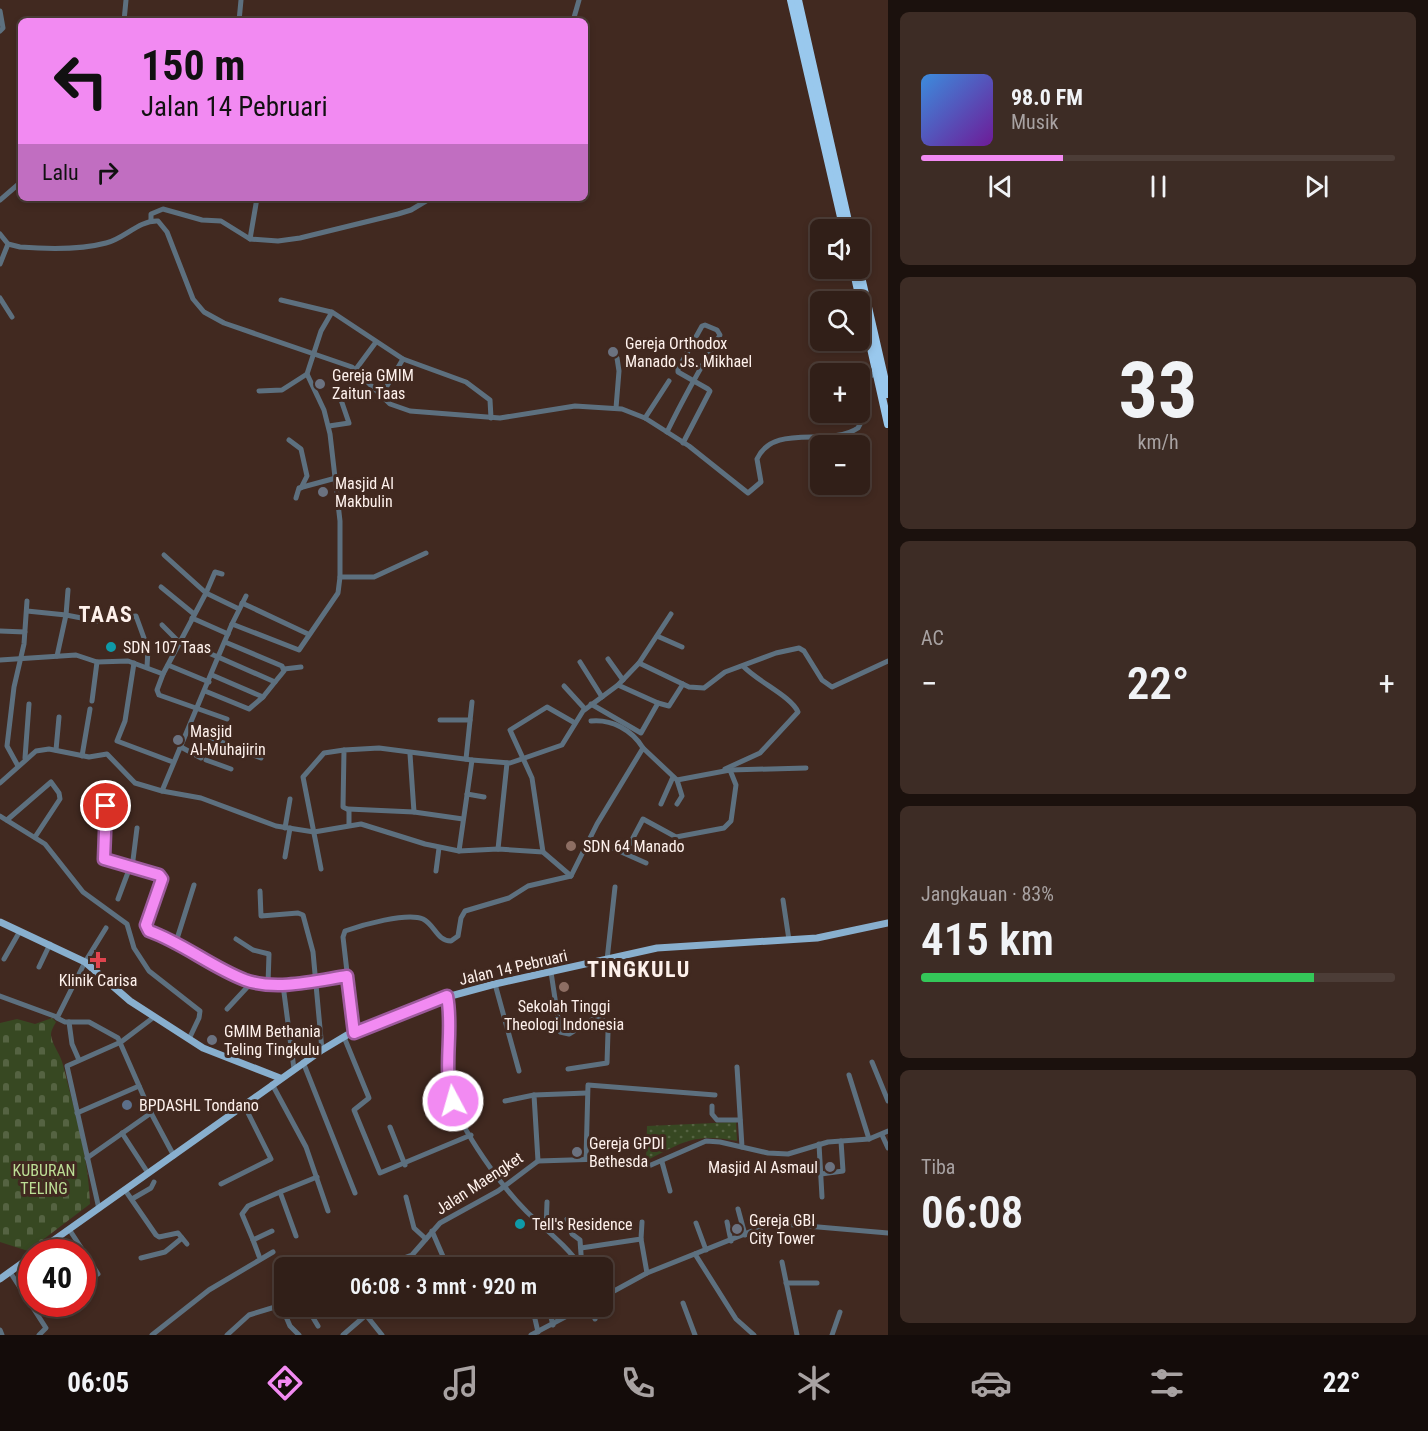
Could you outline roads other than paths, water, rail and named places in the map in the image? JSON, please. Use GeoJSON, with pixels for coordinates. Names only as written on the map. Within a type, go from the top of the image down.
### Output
{"type":"FeatureCollection","features":[{"type":"Feature","properties":{"kind":"highway"},"geometry":{"type":"LineString","coordinates":[[791,0],[841,219]]}},
{"type":"Feature","properties":{"kind":"highway"},"geometry":{"type":"LineString","coordinates":[[798,0],[848,219]]}},
{"type":"Feature","properties":{"kind":"highway"},"geometry":{"type":"LineString","coordinates":[[855,279],[888,424]]}},
{"type":"Feature","properties":{"kind":"highway"},"geometry":{"type":"LineString","coordinates":[[862,279],[888,394]]}},
{"type":"Feature","properties":{"kind":"main road"},"geometry":{"type":"LineString","coordinates":[[0,922],[85,962],[130,1001],[211,1052],[280,1078]]}},
{"type":"Feature","properties":{"kind":"main road","name":"Jalan 14 Pebruari"},"geometry":{"type":"LineString","coordinates":[[56,1239],[322,1050],[344,1037],[447,996],[657,948],[789,940],[841,934],[888,923]]}},
{"type":"Feature","properties":{"kind":"main road"},"geometry":{"type":"LineString","coordinates":[[266,1072],[271,1085]]}},
{"type":"Feature","properties":{"kind":"main road"},"geometry":{"type":"LineString","coordinates":[[0,1279],[18,1266]]}},
{"type":"Feature","properties":{"kind":"street"},"geometry":{"type":"LineString","coordinates":[[124,18],[126,0]]}},
{"type":"Feature","properties":{"kind":"street"},"geometry":{"type":"LineString","coordinates":[[239,18],[241,0]]}},
{"type":"Feature","properties":{"kind":"street"},"geometry":{"type":"LineString","coordinates":[[574,18],[579,0]]}},
{"type":"Feature","properties":{"kind":"street"},"geometry":{"type":"LineString","coordinates":[[0,11],[3,28],[0,31]]}},
{"type":"Feature","properties":{"kind":"street"},"geometry":{"type":"LineString","coordinates":[[1,198],[18,184]]}},
{"type":"Feature","properties":{"kind":"street"},"geometry":{"type":"LineString","coordinates":[[250,239],[256,201]]}},
{"type":"Feature","properties":{"kind":"street"},"geometry":{"type":"LineString","coordinates":[[152,220],[151,214],[156,210],[172,211],[229,224],[250,239],[300,238],[411,210],[426,201]]}},
{"type":"Feature","properties":{"kind":"street"},"geometry":{"type":"LineString","coordinates":[[0,234],[8,244],[30,248],[105,243],[152,220],[158,221],[165,228],[189,290],[204,312],[224,323],[356,369],[390,404],[410,411],[491,414],[511,418],[575,406],[616,408],[645,418],[683,443],[745,492],[751,493],[762,481],[757,459],[769,443],[785,438],[834,436],[858,428],[868,410],[869,376],[876,374]]}},
{"type":"Feature","properties":{"kind":"street"},"geometry":{"type":"LineString","coordinates":[[0,264],[8,244]]}},
{"type":"Feature","properties":{"kind":"street"},"geometry":{"type":"LineString","coordinates":[[0,298],[12,317]]}},
{"type":"Feature","properties":{"kind":"street"},"geometry":{"type":"LineString","coordinates":[[281,300],[331,312],[404,359],[466,382],[490,399],[491,414]]}},
{"type":"Feature","properties":{"kind":"street"},"geometry":{"type":"LineString","coordinates":[[259,391],[282,390],[307,374],[321,331],[331,312]]}},
{"type":"Feature","properties":{"kind":"street"},"geometry":{"type":"LineString","coordinates":[[667,432],[693,381],[720,335],[717,330],[704,324],[678,369],[693,381],[708,389],[710,393],[683,443]]}},
{"type":"Feature","properties":{"kind":"street"},"geometry":{"type":"LineString","coordinates":[[356,369],[376,342]]}},
{"type":"Feature","properties":{"kind":"street"},"geometry":{"type":"LineString","coordinates":[[616,408],[619,371],[617,358]]}},
{"type":"Feature","properties":{"kind":"street"},"geometry":{"type":"LineString","coordinates":[[381,396],[404,359]]}},
{"type":"Feature","properties":{"kind":"street"},"geometry":{"type":"LineString","coordinates":[[232,624],[297,650],[320,622],[338,593],[340,521],[329,426],[307,374]]}},
{"type":"Feature","properties":{"kind":"street"},"geometry":{"type":"LineString","coordinates":[[645,418],[669,381]]}},
{"type":"Feature","properties":{"kind":"street"},"geometry":{"type":"LineString","coordinates":[[329,426],[349,423],[340,397]]}},
{"type":"Feature","properties":{"kind":"street"},"geometry":{"type":"LineString","coordinates":[[289,440],[301,451],[307,476],[296,498]]}},
{"type":"Feature","properties":{"kind":"street"},"geometry":{"type":"LineString","coordinates":[[301,488],[336,478]]}},
{"type":"Feature","properties":{"kind":"street"},"geometry":{"type":"LineString","coordinates":[[340,577],[375,577],[426,553]]}},
{"type":"Feature","properties":{"kind":"street"},"geometry":{"type":"LineString","coordinates":[[164,555],[206,592],[308,634]]}},
{"type":"Feature","properties":{"kind":"street"},"geometry":{"type":"LineString","coordinates":[[222,574],[215,572],[163,674],[158,693],[227,719]]}},
{"type":"Feature","properties":{"kind":"street"},"geometry":{"type":"LineString","coordinates":[[161,587],[193,616],[228,634]]}},
{"type":"Feature","properties":{"kind":"street"},"geometry":{"type":"LineString","coordinates":[[57,656],[66,615],[68,590]]}},
{"type":"Feature","properties":{"kind":"street"},"geometry":{"type":"LineString","coordinates":[[162,791],[246,596]]}},
{"type":"Feature","properties":{"kind":"street"},"geometry":{"type":"LineString","coordinates":[[18,766],[7,751],[12,702],[22,657],[27,601]]}},
{"type":"Feature","properties":{"kind":"street"},"geometry":{"type":"LineString","coordinates":[[27,611],[97,621],[136,616],[148,646],[147,667]]}},
{"type":"Feature","properties":{"kind":"street"},"geometry":{"type":"LineString","coordinates":[[321,869],[310,803],[304,793],[303,777],[318,758],[327,752],[379,748],[410,754],[507,763],[525,759],[565,744],[574,723],[585,709],[618,685],[639,663],[671,614]]}},
{"type":"Feature","properties":{"kind":"street"},"geometry":{"type":"LineString","coordinates":[[162,625],[179,642],[275,682]]}},
{"type":"Feature","properties":{"kind":"street"},"geometry":{"type":"LineString","coordinates":[[0,631],[25,632]]}},
{"type":"Feature","properties":{"kind":"street"},"geometry":{"type":"LineString","coordinates":[[657,636],[682,648]]}},
{"type":"Feature","properties":{"kind":"street"},"geometry":{"type":"LineString","coordinates":[[225,642],[282,666],[284,669]]}},
{"type":"Feature","properties":{"kind":"street"},"geometry":{"type":"LineString","coordinates":[[639,663],[683,684],[694,688],[705,687],[723,673],[786,650],[800,648],[826,685],[832,687],[888,661]]}},
{"type":"Feature","properties":{"kind":"street"},"geometry":{"type":"LineString","coordinates":[[0,660],[80,655],[97,662],[120,660],[134,663],[163,674]]}},
{"type":"Feature","properties":{"kind":"street"},"geometry":{"type":"LineString","coordinates":[[608,659],[623,680]]}},
{"type":"Feature","properties":{"kind":"street"},"geometry":{"type":"LineString","coordinates":[[92,701],[97,662]]}},
{"type":"Feature","properties":{"kind":"street"},"geometry":{"type":"LineString","coordinates":[[580,662],[602,697]]}},
{"type":"Feature","properties":{"kind":"street"},"geometry":{"type":"LineString","coordinates":[[134,663],[126,714],[117,741],[173,762]]}},
{"type":"Feature","properties":{"kind":"street"},"geometry":{"type":"LineString","coordinates":[[168,664],[209,682]]}},
{"type":"Feature","properties":{"kind":"street"},"geometry":{"type":"LineString","coordinates":[[727,770],[760,753],[798,711],[788,700],[758,681],[743,666]]}},
{"type":"Feature","properties":{"kind":"street"},"geometry":{"type":"LineString","coordinates":[[206,691],[249,709],[263,697],[284,669],[301,667]]}},
{"type":"Feature","properties":{"kind":"street"},"geometry":{"type":"LineString","coordinates":[[212,675],[263,697]]}},
{"type":"Feature","properties":{"kind":"street"},"geometry":{"type":"LineString","coordinates":[[618,685],[658,704],[669,706],[683,684]]}},
{"type":"Feature","properties":{"kind":"street"},"geometry":{"type":"LineString","coordinates":[[564,686],[585,709]]}},
{"type":"Feature","properties":{"kind":"street"},"geometry":{"type":"LineString","coordinates":[[459,851],[467,791],[472,702]]}},
{"type":"Feature","properties":{"kind":"street"},"geometry":{"type":"LineString","coordinates":[[25,758],[29,704]]}},
{"type":"Feature","properties":{"kind":"street"},"geometry":{"type":"LineString","coordinates":[[591,704],[640,734],[658,704]]}},
{"type":"Feature","properties":{"kind":"street"},"geometry":{"type":"LineString","coordinates":[[543,852],[534,788],[525,759],[511,729],[548,707],[574,723]]}},
{"type":"Feature","properties":{"kind":"street"},"geometry":{"type":"LineString","coordinates":[[82,756],[90,709]]}},
{"type":"Feature","properties":{"kind":"street"},"geometry":{"type":"LineString","coordinates":[[56,750],[59,717]]}},
{"type":"Feature","properties":{"kind":"street"},"geometry":{"type":"LineString","coordinates":[[440,720],[470,720]]}},
{"type":"Feature","properties":{"kind":"street"},"geometry":{"type":"LineString","coordinates":[[591,721],[603,720],[622,727],[636,737],[643,748],[675,778],[682,796],[677,804]]}},
{"type":"Feature","properties":{"kind":"street"},"geometry":{"type":"LineString","coordinates":[[189,729],[261,758]]}},
{"type":"Feature","properties":{"kind":"street"},"geometry":{"type":"LineString","coordinates":[[0,732],[9,731]]}},
{"type":"Feature","properties":{"kind":"street"},"geometry":{"type":"LineString","coordinates":[[571,876],[590,838],[643,748]]}},
{"type":"Feature","properties":{"kind":"street"},"geometry":{"type":"LineString","coordinates":[[180,749],[231,770]]}},
{"type":"Feature","properties":{"kind":"street"},"geometry":{"type":"LineString","coordinates":[[0,783],[25,758],[36,751],[56,750],[82,756],[107,754],[130,780],[162,791],[201,798],[287,828],[314,832],[349,825],[366,825],[439,848],[459,851],[498,849],[543,852],[571,876]]}},
{"type":"Feature","properties":{"kind":"street"},"geometry":{"type":"LineString","coordinates":[[344,750],[343,807],[414,812],[463,819]]}},
{"type":"Feature","properties":{"kind":"street"},"geometry":{"type":"LineString","coordinates":[[410,754],[414,812]]}},
{"type":"Feature","properties":{"kind":"street"},"geometry":{"type":"LineString","coordinates":[[498,849],[507,763]]}},
{"type":"Feature","properties":{"kind":"street"},"geometry":{"type":"LineString","coordinates":[[675,778],[727,770],[806,768]]}},
{"type":"Feature","properties":{"kind":"street"},"geometry":{"type":"LineString","coordinates":[[625,854],[644,819],[676,837],[729,825],[734,814],[736,785],[727,770]]}},
{"type":"Feature","properties":{"kind":"street"},"geometry":{"type":"LineString","coordinates":[[661,804],[675,778]]}},
{"type":"Feature","properties":{"kind":"street"},"geometry":{"type":"LineString","coordinates":[[7,820],[51,782],[59,793],[60,799],[35,837]]}},
{"type":"Feature","properties":{"kind":"street"},"geometry":{"type":"LineString","coordinates":[[102,787],[107,800],[103,856],[110,862],[161,876],[162,883],[146,928],[176,942],[223,970],[252,982],[283,985],[347,976]]}},
{"type":"Feature","properties":{"kind":"street"},"geometry":{"type":"LineString","coordinates":[[467,791],[484,797]]}},
{"type":"Feature","properties":{"kind":"street"},"geometry":{"type":"LineString","coordinates":[[285,857],[290,799]]}},
{"type":"Feature","properties":{"kind":"street"},"geometry":{"type":"LineString","coordinates":[[348,809],[349,825]]}},
{"type":"Feature","properties":{"kind":"street"},"geometry":{"type":"LineString","coordinates":[[0,816],[35,837],[52,851],[83,892],[127,924],[134,948],[149,971],[200,1011],[189,1039]]}},
{"type":"Feature","properties":{"kind":"street"},"geometry":{"type":"LineString","coordinates":[[118,899],[131,868],[137,828]]}},
{"type":"Feature","properties":{"kind":"street"},"geometry":{"type":"LineString","coordinates":[[590,838],[646,863]]}},
{"type":"Feature","properties":{"kind":"street"},"geometry":{"type":"LineString","coordinates":[[436,871],[439,848]]}},
{"type":"Feature","properties":{"kind":"street"},"geometry":{"type":"LineString","coordinates":[[354,1033],[343,937],[346,931],[391,919],[417,918],[428,922],[443,939],[452,941],[458,936],[460,918],[465,911],[509,898],[529,885],[571,876]]}},
{"type":"Feature","properties":{"kind":"street"},"geometry":{"type":"LineString","coordinates":[[176,942],[194,885]]}},
{"type":"Feature","properties":{"kind":"street"},"geometry":{"type":"LineString","coordinates":[[607,960],[615,887]]}},
{"type":"Feature","properties":{"kind":"street"},"geometry":{"type":"LineString","coordinates":[[260,891],[261,916],[302,914],[311,943],[322,1050]]}},
{"type":"Feature","properties":{"kind":"street"},"geometry":{"type":"LineString","coordinates":[[783,900],[789,940]]}},
{"type":"Feature","properties":{"kind":"street"},"geometry":{"type":"LineString","coordinates":[[57,1017],[85,962],[106,928]]}},
{"type":"Feature","properties":{"kind":"street"},"geometry":{"type":"LineString","coordinates":[[4,959],[20,931]]}},
{"type":"Feature","properties":{"kind":"street"},"geometry":{"type":"LineString","coordinates":[[236,939],[253,950],[269,954],[268,984]]}},
{"type":"Feature","properties":{"kind":"street"},"geometry":{"type":"LineString","coordinates":[[39,967],[50,944]]}},
{"type":"Feature","properties":{"kind":"street"},"geometry":{"type":"LineString","coordinates":[[551,972],[560,1032],[569,1034],[598,1018],[603,1020],[607,1028],[607,1063],[568,1069]]}},
{"type":"Feature","properties":{"kind":"street"},"geometry":{"type":"LineString","coordinates":[[227,1009],[252,982]]}},
{"type":"Feature","properties":{"kind":"street"},"geometry":{"type":"LineString","coordinates":[[495,984],[519,1071]]}},
{"type":"Feature","properties":{"kind":"street"},"geometry":{"type":"LineString","coordinates":[[283,985],[294,1069]]}},
{"type":"Feature","properties":{"kind":"street"},"geometry":{"type":"LineString","coordinates":[[0,996],[57,1017],[60,1021],[87,1021],[116,1035],[121,1041],[151,1113],[174,1156]]}},
{"type":"Feature","properties":{"kind":"street"},"geometry":{"type":"LineString","coordinates":[[447,996],[451,1095],[471,1136],[505,1186],[572,1257]]}},
{"type":"Feature","properties":{"kind":"street"},"geometry":{"type":"LineString","coordinates":[[99,1209],[66,1068],[121,1041],[154,1017]]}},
{"type":"Feature","properties":{"kind":"street"},"geometry":{"type":"LineString","coordinates":[[69,1022],[72,1044],[79,1060]]}},
{"type":"Feature","properties":{"kind":"street"},"geometry":{"type":"LineString","coordinates":[[344,1037],[369,1098],[354,1110],[377,1169],[383,1174],[471,1136]]}},
{"type":"Feature","properties":{"kind":"street"},"geometry":{"type":"LineString","coordinates":[[303,1062],[355,1192]]}},
{"type":"Feature","properties":{"kind":"street"},"geometry":{"type":"LineString","coordinates":[[872,1062],[888,1101]]}},
{"type":"Feature","properties":{"kind":"street"},"geometry":{"type":"LineString","coordinates":[[737,1067],[742,1147]]}},
{"type":"Feature","properties":{"kind":"street"},"geometry":{"type":"LineString","coordinates":[[849,1075],[869,1139]]}},
{"type":"Feature","properties":{"kind":"street"},"geometry":{"type":"LineString","coordinates":[[271,1085],[294,1120],[328,1211]]}},
{"type":"Feature","properties":{"kind":"street"},"geometry":{"type":"LineString","coordinates":[[586,1158],[589,1085],[715,1095]]}},
{"type":"Feature","properties":{"kind":"street"},"geometry":{"type":"LineString","coordinates":[[77,1113],[139,1086]]}},
{"type":"Feature","properties":{"kind":"street"},"geometry":{"type":"LineString","coordinates":[[505,1101],[534,1095],[587,1092]]}},
{"type":"Feature","properties":{"kind":"street"},"geometry":{"type":"LineString","coordinates":[[534,1095],[538,1161]]}},
{"type":"Feature","properties":{"kind":"street"},"geometry":{"type":"LineString","coordinates":[[221,1184],[271,1159],[243,1105]]}},
{"type":"Feature","properties":{"kind":"street"},"geometry":{"type":"LineString","coordinates":[[712,1106],[712,1114],[717,1120],[740,1120]]}},
{"type":"Feature","properties":{"kind":"street"},"geometry":{"type":"LineString","coordinates":[[87,1158],[151,1113]]}},
{"type":"Feature","properties":{"kind":"street"},"geometry":{"type":"LineString","coordinates":[[390,1127],[405,1165]]}},
{"type":"Feature","properties":{"kind":"street"},"geometry":{"type":"LineString","coordinates":[[122,1133],[148,1173]]}},
{"type":"Feature","properties":{"kind":"street"},"geometry":{"type":"LineString","coordinates":[[885,1133],[888,1148]]}},
{"type":"Feature","properties":{"kind":"street","name":"Jalan Maengket"},"geometry":{"type":"LineString","coordinates":[[406,1257],[412,1255],[432,1231],[453,1215],[505,1186],[538,1161],[586,1158],[606,1159],[634,1165],[662,1162],[702,1142],[720,1142],[779,1154],[819,1144],[869,1139],[885,1133]]}},
{"type":"Feature","properties":{"kind":"street"},"geometry":{"type":"LineString","coordinates":[[821,1174],[843,1171],[841,1141]]}},
{"type":"Feature","properties":{"kind":"street"},"geometry":{"type":"LineString","coordinates":[[819,1144],[822,1197]]}},
{"type":"Feature","properties":{"kind":"street"},"geometry":{"type":"LineString","coordinates":[[662,1162],[670,1191]]}},
{"type":"Feature","properties":{"kind":"street"},"geometry":{"type":"LineString","coordinates":[[259,1256],[243,1212],[261,1199],[317,1177]]}},
{"type":"Feature","properties":{"kind":"street"},"geometry":{"type":"LineString","coordinates":[[132,1199],[151,1188],[154,1182]]}},
{"type":"Feature","properties":{"kind":"street"},"geometry":{"type":"LineString","coordinates":[[125,1190],[156,1235],[176,1233],[187,1244]]}},
{"type":"Feature","properties":{"kind":"street"},"geometry":{"type":"LineString","coordinates":[[280,1192],[296,1236]]}},
{"type":"Feature","properties":{"kind":"street"},"geometry":{"type":"LineString","coordinates":[[406,1197],[414,1228],[426,1239]]}},
{"type":"Feature","properties":{"kind":"street"},"geometry":{"type":"LineString","coordinates":[[546,1230],[548,1202]]}},
{"type":"Feature","properties":{"kind":"street"},"geometry":{"type":"LineString","coordinates":[[738,1209],[745,1235]]}},
{"type":"Feature","properties":{"kind":"street"},"geometry":{"type":"LineString","coordinates":[[567,1219],[572,1234],[580,1238],[581,1257]]}},
{"type":"Feature","properties":{"kind":"street"},"geometry":{"type":"LineString","coordinates":[[642,1222],[641,1239],[647,1273]]}},
{"type":"Feature","properties":{"kind":"street"},"geometry":{"type":"LineString","coordinates":[[727,1222],[731,1241]]}},
{"type":"Feature","properties":{"kind":"street"},"geometry":{"type":"LineString","coordinates":[[613,1292],[647,1273],[731,1241],[770,1223],[781,1222],[888,1233]]}},
{"type":"Feature","properties":{"kind":"street"},"geometry":{"type":"LineString","coordinates":[[696,1223],[706,1250]]}},
{"type":"Feature","properties":{"kind":"street"},"geometry":{"type":"LineString","coordinates":[[69,1230],[98,1274]]}},
{"type":"Feature","properties":{"kind":"street"},"geometry":{"type":"LineString","coordinates":[[253,1240],[272,1231]]}},
{"type":"Feature","properties":{"kind":"street"},"geometry":{"type":"LineString","coordinates":[[432,1231],[443,1257]]}},
{"type":"Feature","properties":{"kind":"street"},"geometry":{"type":"LineString","coordinates":[[141,1258],[165,1252],[182,1238]]}},
{"type":"Feature","properties":{"kind":"street"},"geometry":{"type":"LineString","coordinates":[[581,1248],[641,1239]]}},
{"type":"Feature","properties":{"kind":"street"},"geometry":{"type":"LineString","coordinates":[[152,1335],[209,1290],[273,1252]]}},
{"type":"Feature","properties":{"kind":"street"},"geometry":{"type":"LineString","coordinates":[[695,1254],[736,1319],[754,1335]]}},
{"type":"Feature","properties":{"kind":"street"},"geometry":{"type":"LineString","coordinates":[[782,1262],[797,1335]]}},
{"type":"Feature","properties":{"kind":"street"},"geometry":{"type":"LineString","coordinates":[[10,1272],[46,1328],[39,1335]]}},
{"type":"Feature","properties":{"kind":"street"},"geometry":{"type":"LineString","coordinates":[[786,1283],[817,1283]]}},
{"type":"Feature","properties":{"kind":"street"},"geometry":{"type":"LineString","coordinates":[[683,1304],[695,1335]]}},
{"type":"Feature","properties":{"kind":"street"},"geometry":{"type":"LineString","coordinates":[[227,1335],[249,1315],[274,1307]]}},
{"type":"Feature","properties":{"kind":"street"},"geometry":{"type":"LineString","coordinates":[[832,1335],[840,1312]]}},
{"type":"Feature","properties":{"kind":"street"},"geometry":{"type":"LineString","coordinates":[[343,1335],[366,1315],[382,1335]]}},
{"type":"Feature","properties":{"kind":"street"},"geometry":{"type":"LineString","coordinates":[[287,1317],[290,1326],[299,1335]]}},
{"type":"Feature","properties":{"kind":"street"},"geometry":{"type":"LineString","coordinates":[[313,1317],[318,1326]]}},
{"type":"Feature","properties":{"kind":"street"},"geometry":{"type":"LineString","coordinates":[[535,1317],[538,1332]]}},
{"type":"Feature","properties":{"kind":"street"},"geometry":{"type":"LineString","coordinates":[[531,1335],[550,1329],[566,1317]]}},
{"type":"Feature","properties":{"kind":"street"},"geometry":{"type":"LineString","coordinates":[[0,1330],[2,1335]]}},
{"type":"Feature","properties":{"kind":"place","name":"Gereja Orthodox Manado Js. Mikhael"},"geometry":{"type":"Point","coordinates":[613,352]}},
{"type":"Feature","properties":{"kind":"place","name":"Gereja GMIM Zaitun Taas"},"geometry":{"type":"Point","coordinates":[320,384]}},
{"type":"Feature","properties":{"kind":"place","name":"Masjid Al Makbulin"},"geometry":{"type":"Point","coordinates":[323,492]}},
{"type":"Feature","properties":{"kind":"place","name":"SDN 107 Taas"},"geometry":{"type":"Point","coordinates":[111,647]}},
{"type":"Feature","properties":{"kind":"place","name":"Masjid Al-Muhajirin"},"geometry":{"type":"Point","coordinates":[178,740]}},
{"type":"Feature","properties":{"kind":"place","name":"SDN 64 Manado"},"geometry":{"type":"Point","coordinates":[571,846]}},
{"type":"Feature","properties":{"kind":"place","name":"Klinik Carisa"},"geometry":{"type":"Point","coordinates":[98,960]}},
{"type":"Feature","properties":{"kind":"place","name":"Sekolah Tinggi Theologi Indonesia"},"geometry":{"type":"Point","coordinates":[564,987]}},
{"type":"Feature","properties":{"kind":"place","name":"GMIM Bethania Teling Tingkulu"},"geometry":{"type":"Point","coordinates":[212,1040]}},
{"type":"Feature","properties":{"kind":"place","name":"BPDASHL Tondano"},"geometry":{"type":"Point","coordinates":[127,1105]}},
{"type":"Feature","properties":{"kind":"place","name":"Gereja GPDI Bethesda"},"geometry":{"type":"Point","coordinates":[577,1152]}},
{"type":"Feature","properties":{"kind":"place","name":"Masjid Al Asmaul"},"geometry":{"type":"Point","coordinates":[830,1167]}},
{"type":"Feature","properties":{"kind":"place","name":"Tell's Residence"},"geometry":{"type":"Point","coordinates":[520,1224]}},
{"type":"Feature","properties":{"kind":"place","name":"Gereja GBI City Tower"},"geometry":{"type":"Point","coordinates":[737,1229]}},
{"type":"Feature","properties":{"kind":"district","name":"TAAS"},"geometry":{"type":"Point","coordinates":[106,614]}},
{"type":"Feature","properties":{"kind":"district","name":"TINGKULU"},"geometry":{"type":"Point","coordinates":[639,969]}},
{"type":"Feature","properties":{"kind":"park label","name":"KUBURAN TELING"},"geometry":{"type":"Point","coordinates":[44,1179]}}]}
